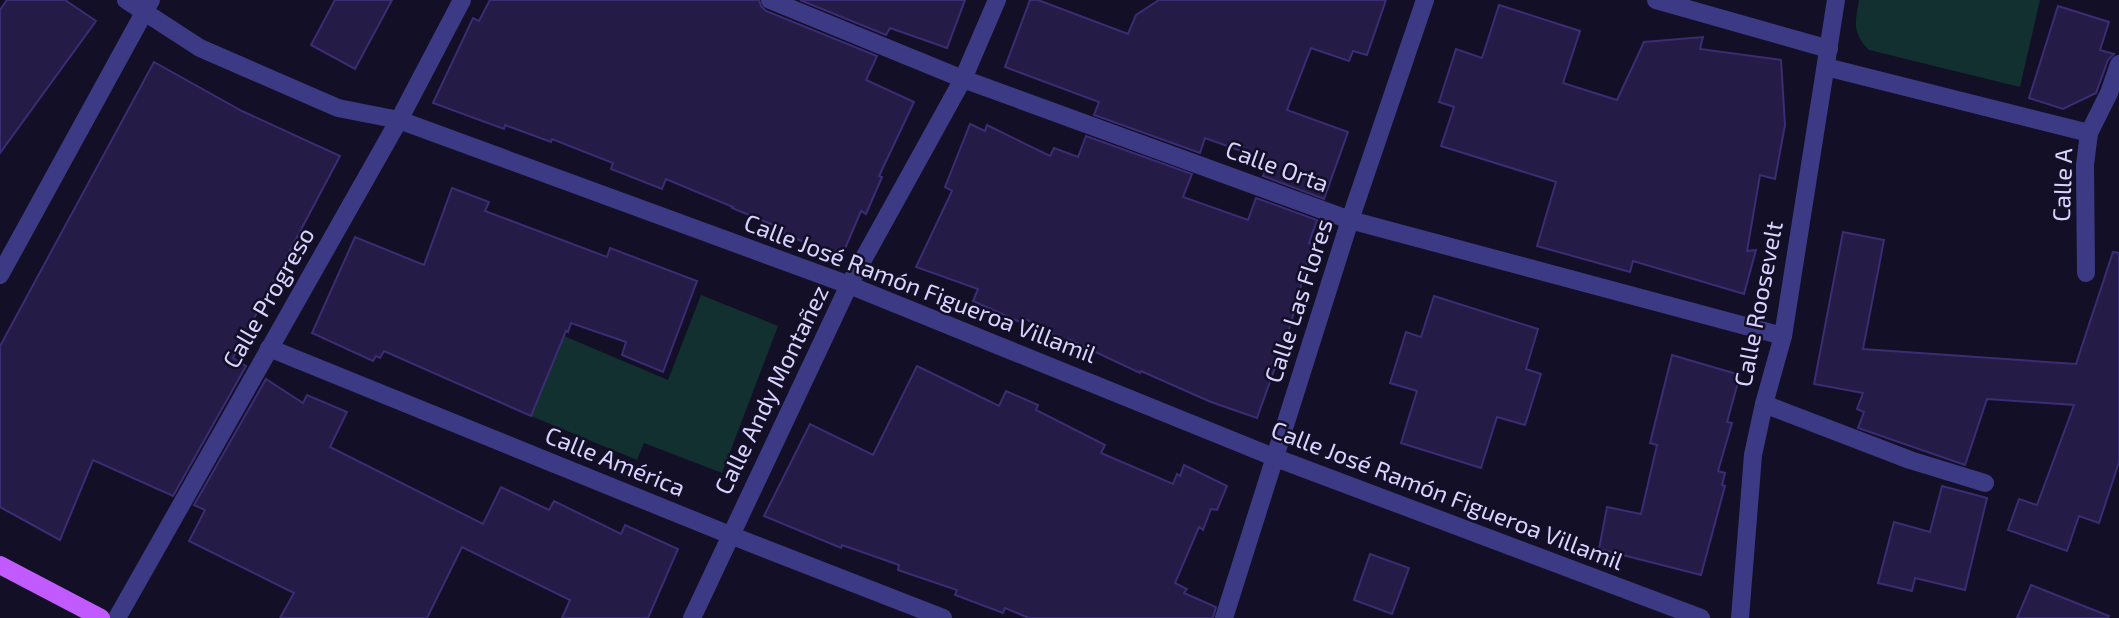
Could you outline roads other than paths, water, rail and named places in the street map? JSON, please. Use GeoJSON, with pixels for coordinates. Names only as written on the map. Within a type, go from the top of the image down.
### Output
{"type":"FeatureCollection","features":[{"type":"Feature","properties":{"kind":"main road"},"geometry":{"type":"LineString","coordinates":[[0,565],[101,618]]}},
{"type":"Feature","properties":{"kind":"street","name":"Calle José Ramón Figueroa Villamil"},"geometry":{"type":"LineString","coordinates":[[126,0],[147,6],[200,48],[338,108],[399,120],[849,285],[1276,457],[1701,618]]}},
{"type":"Feature","properties":{"kind":"street","name":"Calle Progreso"},"geometry":{"type":"LineString","coordinates":[[117,618],[399,120],[462,0]]}},
{"type":"Feature","properties":{"kind":"street","name":"Calle Orta"},"geometry":{"type":"LineString","coordinates":[[770,0],[963,79],[1350,220],[1783,336]]}},
{"type":"Feature","properties":{"kind":"street","name":"Calle Andy Montañez"},"geometry":{"type":"LineString","coordinates":[[692,618],[849,285],[963,79],[997,0]]}},
{"type":"Feature","properties":{"kind":"street","name":"Calle Las Flores"},"geometry":{"type":"LineString","coordinates":[[1224,618],[1350,220],[1425,0]]}},
{"type":"Feature","properties":{"kind":"street"},"geometry":{"type":"LineString","coordinates":[[1656,0],[1829,49]]}},
{"type":"Feature","properties":{"kind":"street","name":"Calle Roosevelt"},"geometry":{"type":"LineString","coordinates":[[1740,618],[1753,455],[1783,336],[1836,0]]}},
{"type":"Feature","properties":{"kind":"street"},"geometry":{"type":"LineString","coordinates":[[0,275],[147,6]]}},
{"type":"Feature","properties":{"kind":"street","name":"Calle A"},"geometry":{"type":"LineString","coordinates":[[2086,272],[2085,165],[2089,134],[2109,93],[2119,64]]}},
{"type":"Feature","properties":{"kind":"street"},"geometry":{"type":"LineString","coordinates":[[1826,67],[2089,134]]}},
{"type":"Feature","properties":{"kind":"street","name":"Calle América"},"geometry":{"type":"LineString","coordinates":[[269,348],[730,535],[943,618]]}},
{"type":"Feature","properties":{"kind":"street"},"geometry":{"type":"LineString","coordinates":[[1764,404],[1910,460],[1985,483]]}}]}
